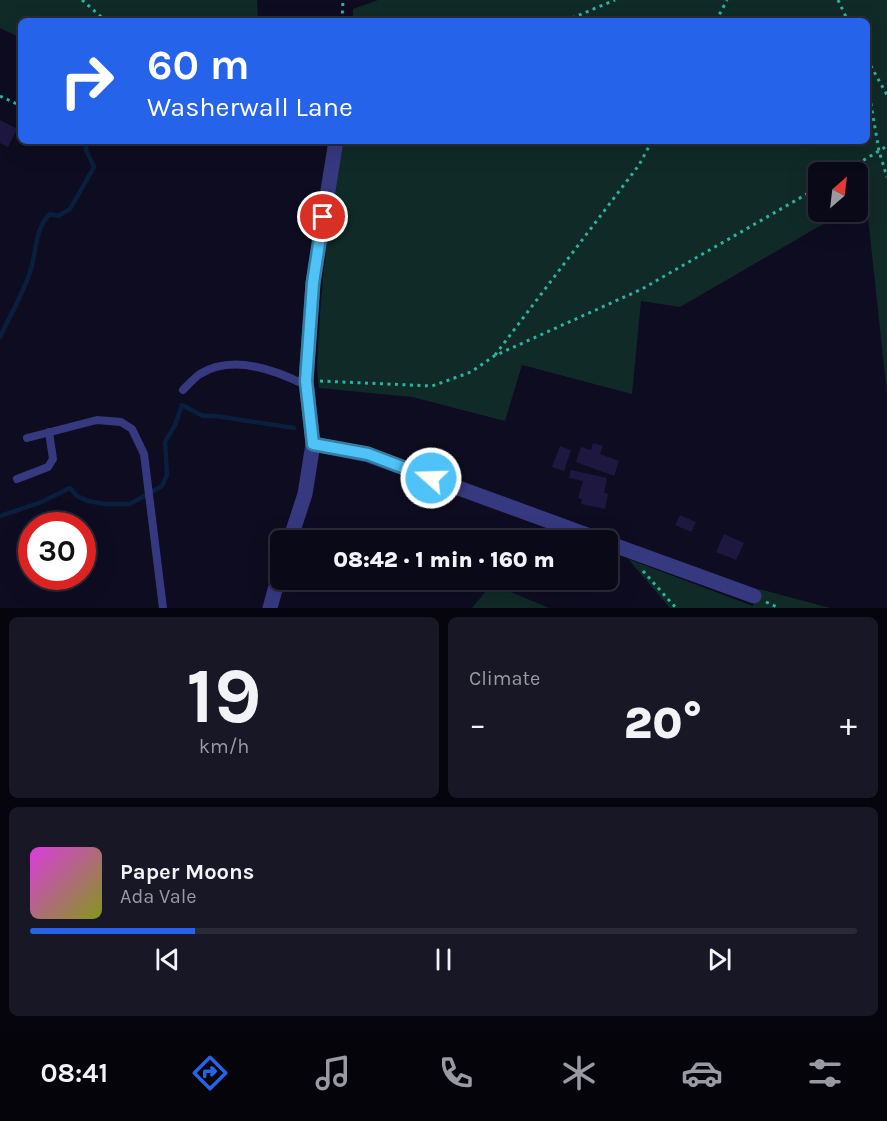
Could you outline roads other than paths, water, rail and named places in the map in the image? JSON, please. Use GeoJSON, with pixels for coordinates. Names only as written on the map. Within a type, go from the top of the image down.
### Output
{"type":"FeatureCollection","features":[{"type":"Feature","properties":{"kind":"street"},"geometry":{"type":"LineString","coordinates":[[293,530],[305,494],[313,444],[307,383],[313,283],[336,144]]}},
{"type":"Feature","properties":{"kind":"street"},"geometry":{"type":"LineString","coordinates":[[313,444],[368,454],[573,530]]}},
{"type":"Feature","properties":{"kind":"street"},"geometry":{"type":"LineString","coordinates":[[618,547],[754,596]]}},
{"type":"Feature","properties":{"kind":"street"},"geometry":{"type":"LineString","coordinates":[[270,608],[275,590]]}},
{"type":"Feature","properties":{"kind":"lane"},"geometry":{"type":"LineString","coordinates":[[183,390],[200,374],[217,367],[234,365],[283,374],[307,383]]}},
{"type":"Feature","properties":{"kind":"lane"},"geometry":{"type":"LineString","coordinates":[[27,438],[97,420],[116,421],[132,429],[144,454],[163,608]]}},
{"type":"Feature","properties":{"kind":"lane"},"geometry":{"type":"LineString","coordinates":[[17,479],[48,467],[53,459],[49,432]]}},
{"type":"Feature","properties":{"kind":"waterway"},"geometry":{"type":"LineString","coordinates":[[0,337],[27,280],[41,227],[50,214],[58,216],[70,209],[94,167],[86,150],[86,144]]}},
{"type":"Feature","properties":{"kind":"waterway"},"geometry":{"type":"LineString","coordinates":[[0,516],[39,503],[70,488],[77,496],[88,501],[130,504],[162,486],[167,475],[165,442],[175,425],[182,405],[203,416],[294,428]]}}]}
